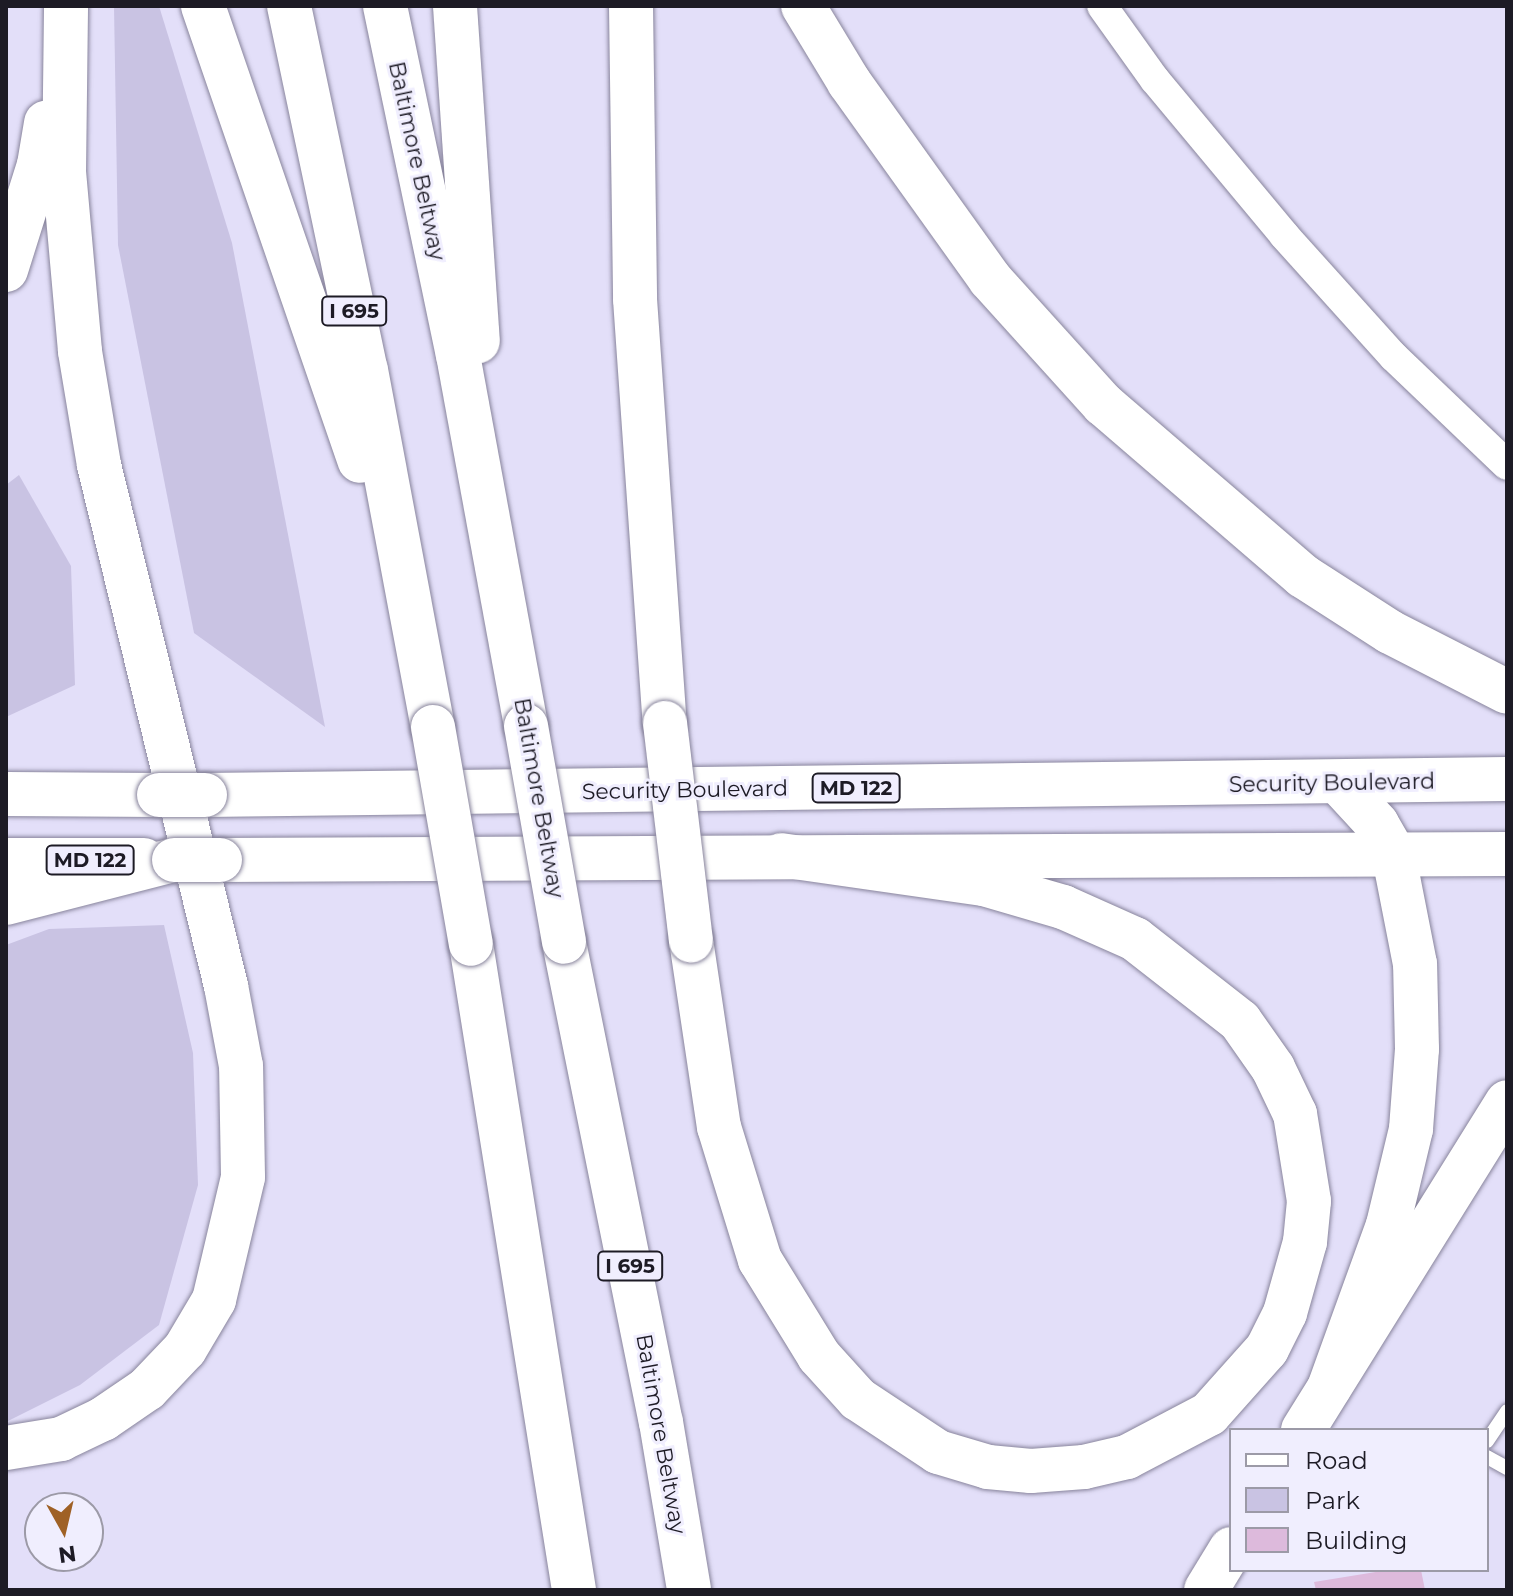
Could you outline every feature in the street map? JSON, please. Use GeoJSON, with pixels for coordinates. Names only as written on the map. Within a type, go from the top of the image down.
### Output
{"type":"FeatureCollection","features":[{"type":"Feature","properties":{"kind":"main road"},"geometry":{"type":"LineString","coordinates":[[6,270],[39,165],[65,6]]}},
{"type":"Feature","properties":{"kind":"main road"},"geometry":{"type":"LineString","coordinates":[[6,1448],[61,1439],[103,1419],[147,1389],[185,1349],[214,1300],[243,1177],[241,1066],[226,986],[102,479],[80,351],[64,173],[65,6]]}},
{"type":"Feature","properties":{"kind":"main road"},"geometry":{"type":"LineString","coordinates":[[203,6],[413,618]]}},
{"type":"Feature","properties":{"kind":"main road","name":"I 695"},"geometry":{"type":"LineString","coordinates":[[289,6],[433,727],[471,944],[574,1590]]}},
{"type":"Feature","properties":{"kind":"main road","name":"Baltimore Beltway"},"geometry":{"type":"LineString","coordinates":[[385,6],[493,543],[564,942],[658,1407],[689,1590]]}},
{"type":"Feature","properties":{"kind":"main road"},"geometry":{"type":"LineString","coordinates":[[455,6],[493,543]]}},
{"type":"Feature","properties":{"kind":"main road"},"geometry":{"type":"LineString","coordinates":[[631,6],[635,299],[665,723],[691,940],[719,1127],[760,1260],[819,1356],[858,1399],[938,1452],[988,1467],[1031,1471],[1084,1467],[1127,1457],[1209,1414],[1267,1349],[1285,1313],[1305,1242],[1309,1201],[1295,1114],[1273,1068],[1240,1021],[1135,939],[1063,907],[984,884],[781,855]]}},
{"type":"Feature","properties":{"kind":"main road"},"geometry":{"type":"LineString","coordinates":[[803,6],[849,82],[990,279],[1103,404],[1303,576],[1390,632],[1507,692]]}},
{"type":"Feature","properties":{"kind":"main road","name":"Security Boulevard"},"geometry":{"type":"LineString","coordinates":[[6,794],[205,795],[1507,779]]}},
{"type":"Feature","properties":{"kind":"main road"},"geometry":{"type":"LineString","coordinates":[[1329,1388],[1388,1225],[1411,1129],[1417,1049],[1415,964],[1393,852],[1377,824],[1339,783]]}},
{"type":"Feature","properties":{"kind":"main road"},"geometry":{"type":"LineString","coordinates":[[1393,852],[1421,827],[1507,825]]}},
{"type":"Feature","properties":{"kind":"main road","name":"MD 122"},"geometry":{"type":"LineString","coordinates":[[6,860],[1393,852],[1507,854]]}},
{"type":"Feature","properties":{"kind":"main road"},"geometry":{"type":"LineString","coordinates":[[6,903],[174,860]]}},
{"type":"Feature","properties":{"kind":"main road"},"geometry":{"type":"LineString","coordinates":[[1304,1428],[1507,1102]]}},
{"type":"Feature","properties":{"kind":"main road"},"geometry":{"type":"LineString","coordinates":[[1206,1590],[1229,1552]]}},
{"type":"Feature","properties":{"kind":"street"},"geometry":{"type":"LineString","coordinates":[[1102,6],[1155,80],[1284,235],[1394,357],[1507,465]]}},
{"type":"Feature","properties":{"kind":"lane"},"geometry":{"type":"LineString","coordinates":[[1489,1438],[1507,1411]]}},
{"type":"Feature","properties":{"kind":"lane"},"geometry":{"type":"LineString","coordinates":[[1489,1458],[1507,1468]]}},
{"type":"Feature","properties":{"kind":"green space"},"geometry":{"type":"Polygon","coordinates":[[[114,6],[159,6],[232,243],[325,727],[194,633],[118,245],[114,6]]]}},
{"type":"Feature","properties":{"kind":"green space"},"geometry":{"type":"Polygon","coordinates":[[[19,475],[71,566],[75,685],[6,717],[6,485],[19,475]]]}},
{"type":"Feature","properties":{"kind":"green space"},"geometry":{"type":"Polygon","coordinates":[[[164,925],[193,1053],[198,1185],[159,1325],[80,1385],[6,1422],[6,945],[49,929],[164,925]]]}},
{"type":"Feature","properties":{"kind":"building"},"geometry":{"type":"Polygon","coordinates":[[[1376,1572],[1421,1572],[1425,1590],[1316,1590],[1314,1582],[1376,1572]]]}}]}
